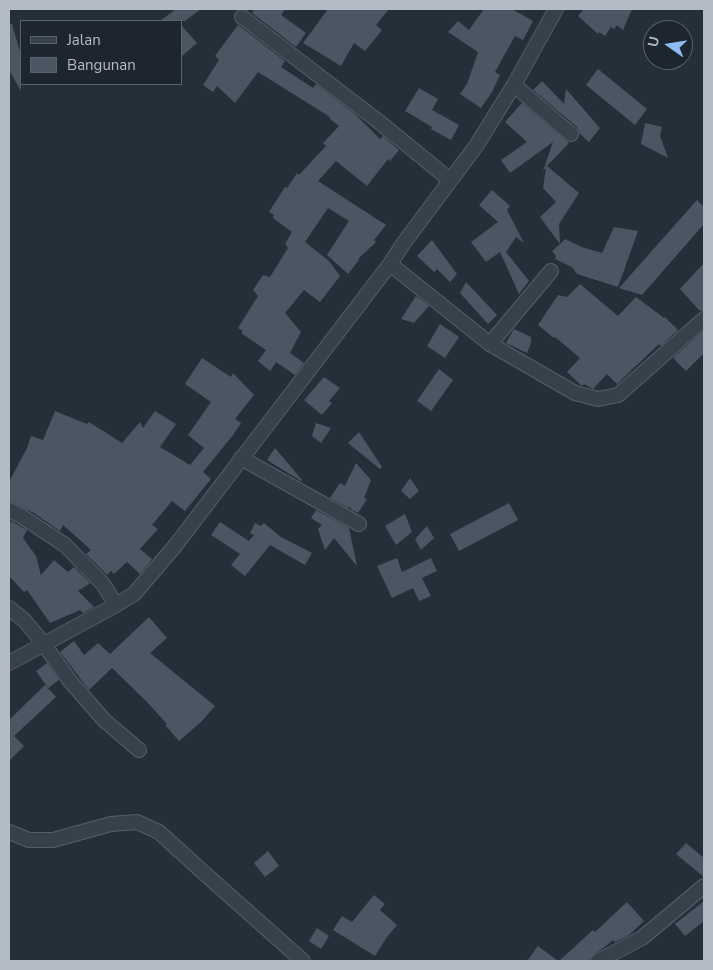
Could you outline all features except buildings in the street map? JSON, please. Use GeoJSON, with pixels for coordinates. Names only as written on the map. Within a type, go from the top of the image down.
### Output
{"type":"FeatureCollection","features":[{"type":"Feature","properties":{"kind":"street"},"geometry":{"type":"LineString","coordinates":[[9,663],[134,594],[175,546],[390,264],[476,146],[514,85],[556,9]]}},
{"type":"Feature","properties":{"kind":"street"},"geometry":{"type":"LineString","coordinates":[[242,17],[378,121],[450,180]]}},
{"type":"Feature","properties":{"kind":"street"},"geometry":{"type":"LineString","coordinates":[[514,85],[571,134]]}},
{"type":"Feature","properties":{"kind":"street"},"geometry":{"type":"LineString","coordinates":[[390,264],[490,344],[575,392],[598,398],[618,395],[704,319]]}},
{"type":"Feature","properties":{"kind":"street"},"geometry":{"type":"LineString","coordinates":[[490,344],[551,271]]}},
{"type":"Feature","properties":{"kind":"street"},"geometry":{"type":"LineString","coordinates":[[241,458],[359,524]]}},
{"type":"Feature","properties":{"kind":"street"},"geometry":{"type":"LineString","coordinates":[[9,510],[65,545],[103,584],[116,605]]}},
{"type":"Feature","properties":{"kind":"street"},"geometry":{"type":"LineString","coordinates":[[9,608],[25,621],[44,643],[70,681],[104,720],[140,750]]}},
{"type":"Feature","properties":{"kind":"street"},"geometry":{"type":"LineString","coordinates":[[9,832],[29,840],[53,840],[111,824],[137,822],[160,832],[303,961]]}},
{"type":"Feature","properties":{"kind":"street"},"geometry":{"type":"LineString","coordinates":[[598,961],[642,938],[704,886]]}}]}
